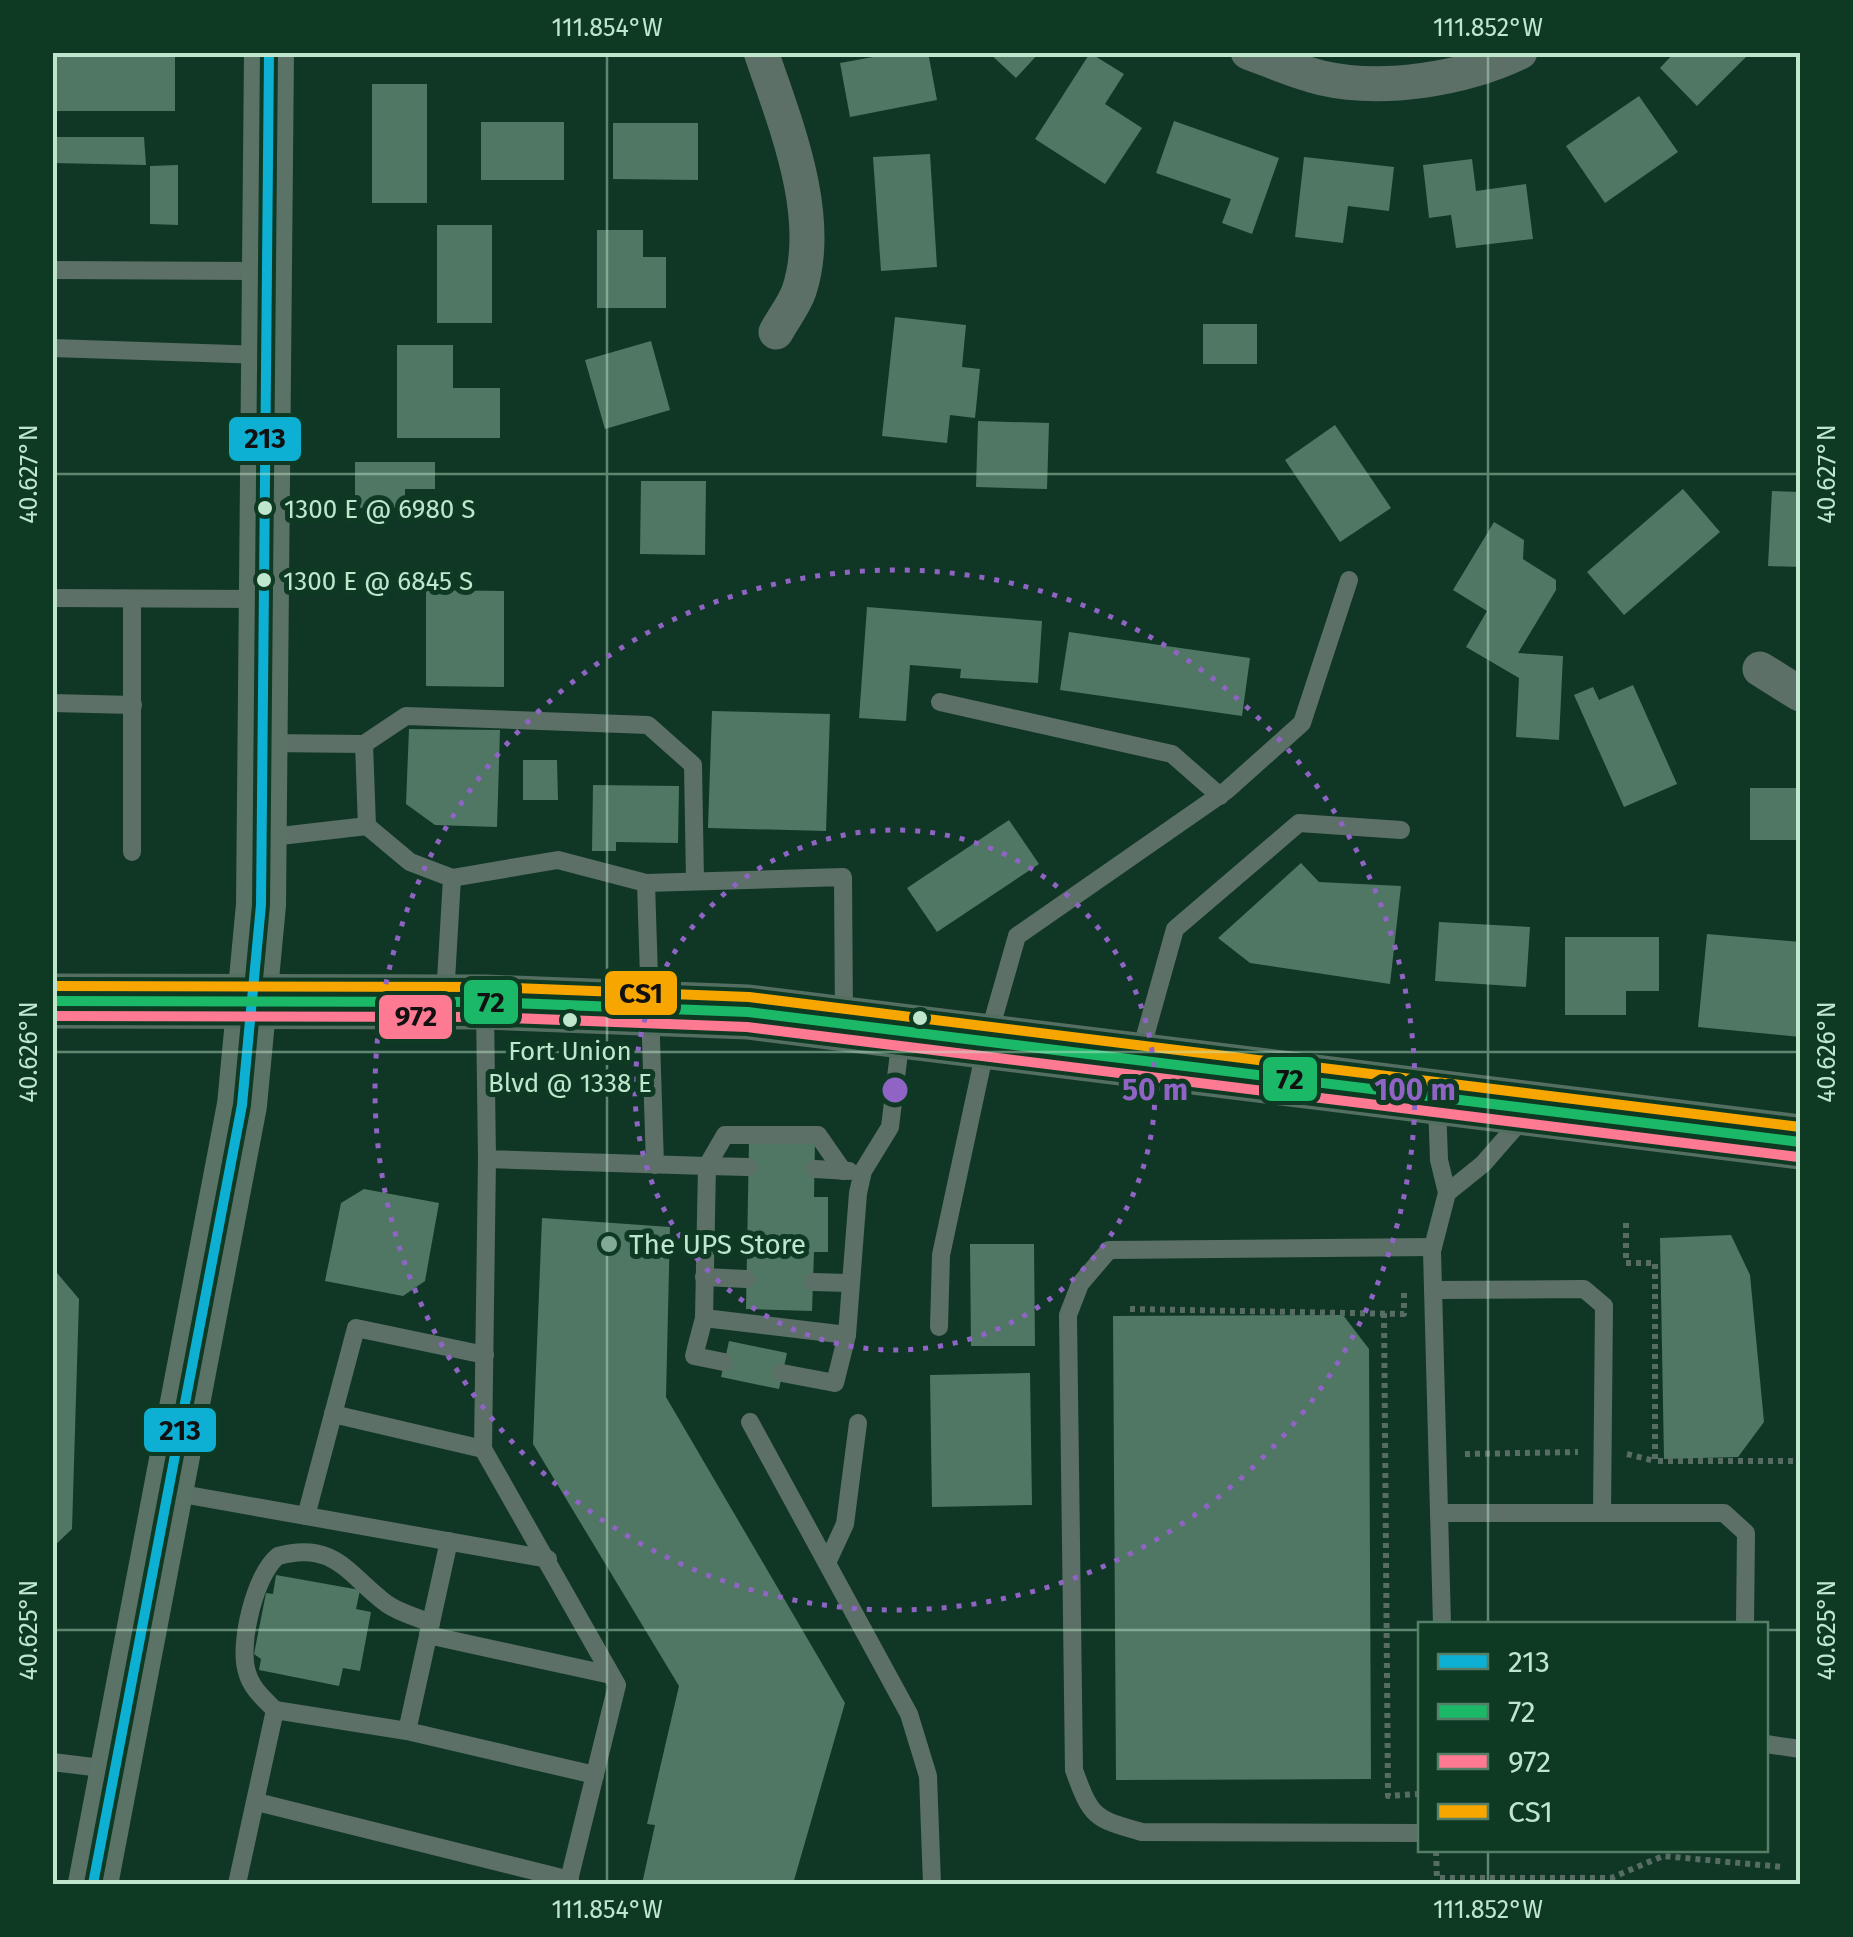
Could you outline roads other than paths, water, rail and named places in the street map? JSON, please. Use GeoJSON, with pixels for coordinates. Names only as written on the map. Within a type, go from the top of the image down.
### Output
{"type":"FeatureCollection","features":[{"type":"Feature","properties":{"kind":"main road"},"geometry":{"type":"LineString","coordinates":[[93,1884],[242,1105],[252,1002],[264,742],[260,598],[268,52]]}},
{"type":"Feature","properties":{"kind":"main road"},"geometry":{"type":"LineString","coordinates":[[52,1001],[652,1006],[844,1023],[1800,1142]]}},
{"type":"Feature","properties":{"kind":"street"},"geometry":{"type":"LineString","coordinates":[[762,52],[788,133],[807,247],[798,292],[776,332]]}},
{"type":"Feature","properties":{"kind":"street"},"geometry":{"type":"LineString","coordinates":[[1248,52],[1324,78],[1405,82],[1492,66],[1520,52]]}},
{"type":"Feature","properties":{"kind":"street"},"geometry":{"type":"LineString","coordinates":[[1760,668],[1800,694]]}},
{"type":"Feature","properties":{"kind":"lane"},"geometry":{"type":"LineString","coordinates":[[52,270],[265,272]]}},
{"type":"Feature","properties":{"kind":"lane"},"geometry":{"type":"LineString","coordinates":[[52,348],[265,355]]}},
{"type":"Feature","properties":{"kind":"lane"},"geometry":{"type":"LineString","coordinates":[[939,1327],[941,1254],[987,1041],[1017,936],[1220,796],[1302,724],[1349,580]]}},
{"type":"Feature","properties":{"kind":"lane"},"geometry":{"type":"LineString","coordinates":[[52,598],[260,598]]}},
{"type":"Feature","properties":{"kind":"lane"},"geometry":{"type":"LineString","coordinates":[[132,598],[132,852]]}},
{"type":"Feature","properties":{"kind":"lane"},"geometry":{"type":"LineString","coordinates":[[940,702],[1172,754],[1220,796]]}},
{"type":"Feature","properties":{"kind":"lane"},"geometry":{"type":"LineString","coordinates":[[52,704],[133,705]]}},
{"type":"Feature","properties":{"kind":"lane"},"geometry":{"type":"LineString","coordinates":[[264,742],[364,744],[406,716],[648,724],[693,765],[696,881]]}},
{"type":"Feature","properties":{"kind":"lane"},"geometry":{"type":"LineString","coordinates":[[364,744],[366,826]]}},
{"type":"Feature","properties":{"kind":"lane"},"geometry":{"type":"LineString","coordinates":[[1138,1060],[1175,928],[1299,823],[1402,830]]}},
{"type":"Feature","properties":{"kind":"lane"},"geometry":{"type":"LineString","coordinates":[[262,838],[366,826],[410,862],[452,878],[558,860],[646,883],[842,877],[844,1023]]}},
{"type":"Feature","properties":{"kind":"lane"},"geometry":{"type":"LineString","coordinates":[[257,1802],[569,1882],[617,1685],[483,1449],[487,1159],[452,878]]}},
{"type":"Feature","properties":{"kind":"lane"},"geometry":{"type":"LineString","coordinates":[[646,883],[654,1165]]}},
{"type":"Feature","properties":{"kind":"lane"},"geometry":{"type":"LineString","coordinates":[[782,1373],[835,1384],[846,1335],[848,1284],[863,1171],[890,1128],[902,1031]]}},
{"type":"Feature","properties":{"kind":"lane"},"geometry":{"type":"LineString","coordinates":[[1436,1097],[1439,1160],[1447,1193],[1433,1247],[1442,1622]]}},
{"type":"Feature","properties":{"kind":"lane"},"geometry":{"type":"LineString","coordinates":[[1447,1193],[1483,1164],[1531,1110]]}},
{"type":"Feature","properties":{"kind":"lane"},"geometry":{"type":"LineString","coordinates":[[724,1362],[694,1356],[704,1318],[707,1166],[724,1135],[818,1136],[842,1171]]}},
{"type":"Feature","properties":{"kind":"lane"},"geometry":{"type":"LineString","coordinates":[[487,1159],[748,1167]]}},
{"type":"Feature","properties":{"kind":"lane"},"geometry":{"type":"LineString","coordinates":[[815,1169],[863,1171]]}},
{"type":"Feature","properties":{"kind":"lane"},"geometry":{"type":"LineString","coordinates":[[1418,1833],[1142,1832],[1101,1822],[1088,1809],[1074,1770],[1068,1315],[1080,1284],[1108,1250],[1433,1247]]}},
{"type":"Feature","properties":{"kind":"lane"},"geometry":{"type":"LineString","coordinates":[[704,1276],[746,1279]]}},
{"type":"Feature","properties":{"kind":"lane"},"geometry":{"type":"LineString","coordinates":[[813,1282],[848,1284]]}},
{"type":"Feature","properties":{"kind":"lane"},"geometry":{"type":"LineString","coordinates":[[1433,1290],[1584,1289],[1604,1306],[1602,1514]]}},
{"type":"Feature","properties":{"kind":"lane"},"geometry":{"type":"LineString","coordinates":[[704,1318],[846,1335]]}},
{"type":"Feature","properties":{"kind":"lane"},"geometry":{"type":"LineString","coordinates":[[306,1516],[356,1328],[486,1354]]}},
{"type":"Feature","properties":{"kind":"lane"},"geometry":{"type":"LineString","coordinates":[[333,1414],[483,1449]]}},
{"type":"Feature","properties":{"kind":"lane"},"geometry":{"type":"LineString","coordinates":[[750,1422],[909,1714],[928,1776],[932,1884]]}},
{"type":"Feature","properties":{"kind":"lane"},"geometry":{"type":"LineString","coordinates":[[827,1562],[845,1524],[858,1423]]}},
{"type":"Feature","properties":{"kind":"lane"},"geometry":{"type":"LineString","coordinates":[[170,1492],[548,1559]]}},
{"type":"Feature","properties":{"kind":"lane"},"geometry":{"type":"LineString","coordinates":[[1439,1514],[1724,1514],[1746,1533],[1746,1622]]}},
{"type":"Feature","properties":{"kind":"lane"},"geometry":{"type":"LineString","coordinates":[[407,1731],[449,1541]]}},
{"type":"Feature","properties":{"kind":"lane"},"geometry":{"type":"LineString","coordinates":[[595,1775],[407,1731],[274,1710],[254,1688],[244,1653],[259,1578],[278,1556],[313,1553],[346,1565],[385,1602],[430,1629],[612,1675]]}},
{"type":"Feature","properties":{"kind":"lane"},"geometry":{"type":"LineString","coordinates":[[237,1884],[274,1710]]}},
{"type":"Feature","properties":{"kind":"lane"},"geometry":{"type":"LineString","coordinates":[[1768,1744],[1800,1749]]}},
{"type":"Feature","properties":{"kind":"lane"},"geometry":{"type":"LineString","coordinates":[[52,1762],[115,1770]]}},
{"type":"Feature","properties":{"kind":"place","name":"1300 E @ 6980 S"},"geometry":{"type":"Point","coordinates":[265,508]}},
{"type":"Feature","properties":{"kind":"place","name":"1300 E @ 6845 S"},"geometry":{"type":"Point","coordinates":[264,580]}},
{"type":"Feature","properties":{"kind":"place","name":"Fort Union Blvd @ 1338 E"},"geometry":{"type":"Point","coordinates":[570,1020]}},
{"type":"Feature","properties":{"kind":"place","name":"The UPS Store"},"geometry":{"type":"Point","coordinates":[609,1244]}}]}
